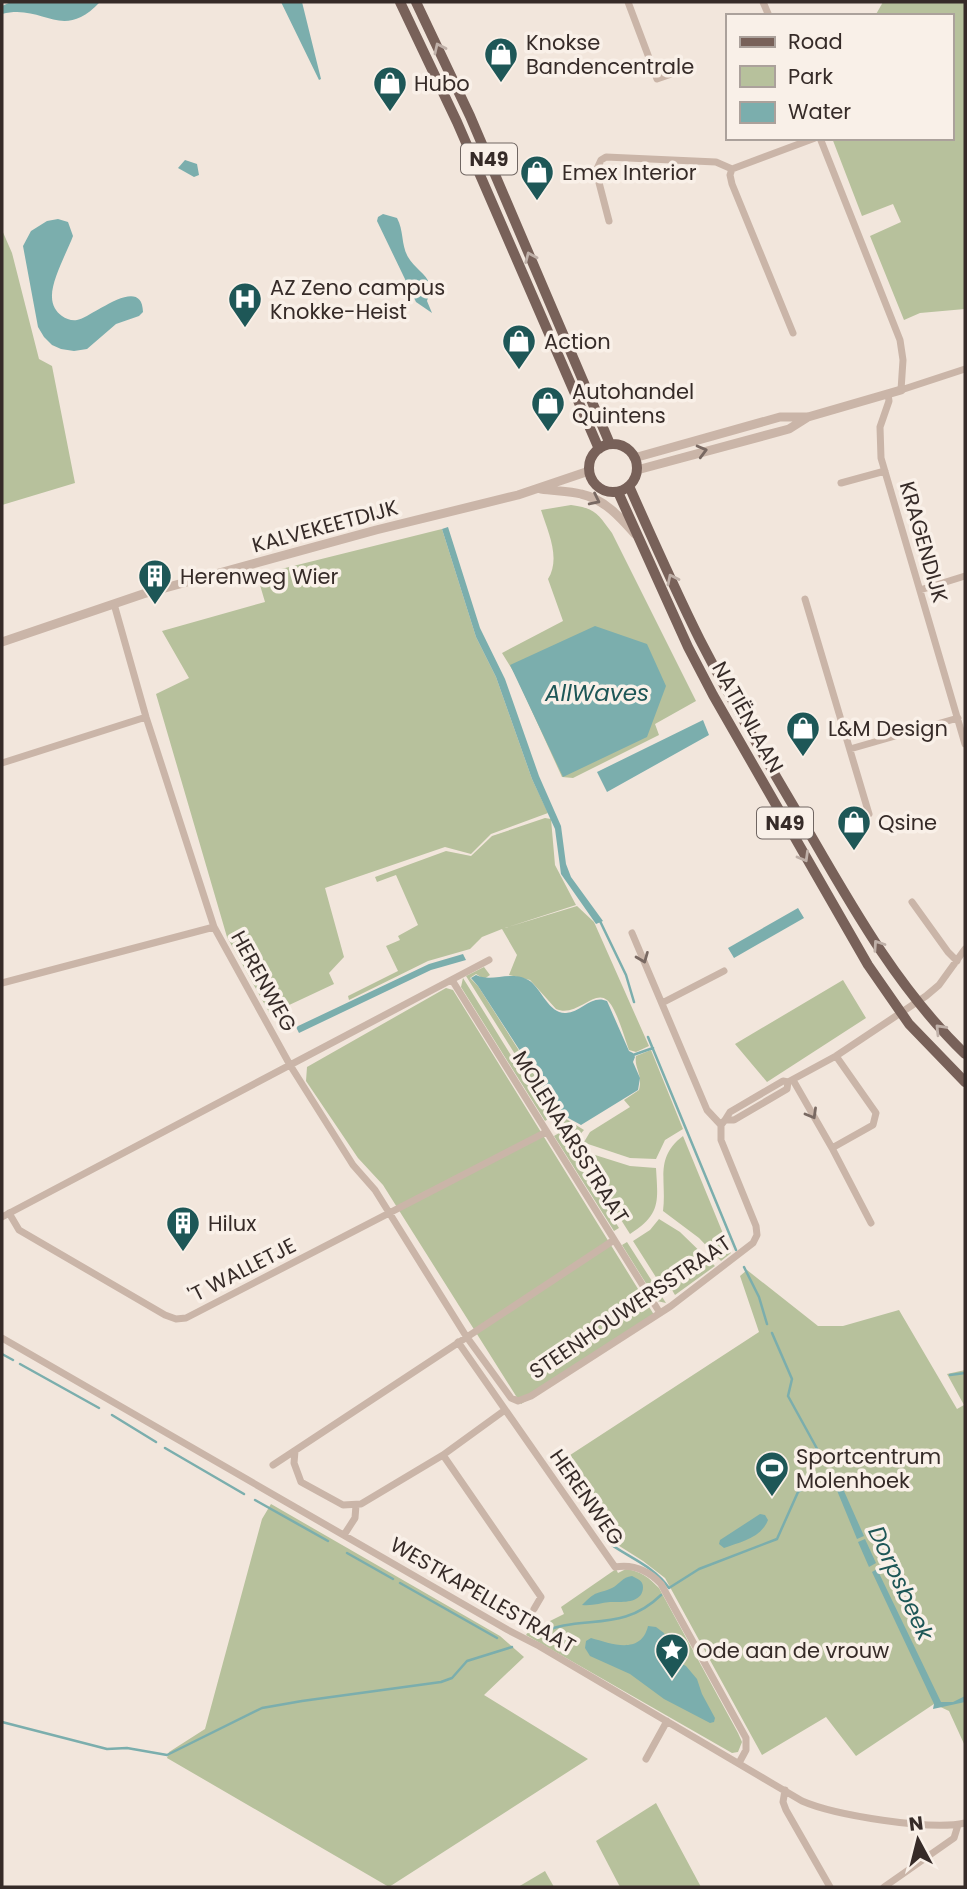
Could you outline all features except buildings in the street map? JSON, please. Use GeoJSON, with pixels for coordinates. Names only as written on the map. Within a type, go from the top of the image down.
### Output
{"type":"FeatureCollection","features":[{"type":"Feature","properties":{"kind":"main road","name":"N49"},"geometry":{"type":"LineString","coordinates":[[400,2],[457,122],[599,449]]}},
{"type":"Feature","properties":{"kind":"main road","name":"N49"},"geometry":{"type":"LineString","coordinates":[[416,2],[470,116],[610,444]]}},
{"type":"Feature","properties":{"kind":"main road"},"geometry":{"type":"LineString","coordinates":[[610,444],[622,446],[634,458],[637,470],[629,486],[618,492],[599,488],[589,471],[590,461],[599,449],[610,444]]}},
{"type":"Feature","properties":{"kind":"main road","name":"NATIËNLAAN"},"geometry":{"type":"LineString","coordinates":[[629,486],[701,641],[749,730],[868,931],[917,1001],[965,1054]]}},
{"type":"Feature","properties":{"kind":"main road","name":"NATIËNLAAN"},"geometry":{"type":"LineString","coordinates":[[618,492],[688,647],[713,695],[867,965],[900,1013],[929,1047],[965,1082]]}},
{"type":"Feature","properties":{"kind":"street"},"geometry":{"type":"LineString","coordinates":[[628,2],[657,79],[680,71]]}},
{"type":"Feature","properties":{"kind":"street"},"geometry":{"type":"LineString","coordinates":[[609,221],[596,171],[601,160],[606,157],[716,162],[733,169],[813,140]]}},
{"type":"Feature","properties":{"kind":"street"},"geometry":{"type":"LineString","coordinates":[[819,140],[900,340],[903,360],[901,390]]}},
{"type":"Feature","properties":{"kind":"street"},"geometry":{"type":"LineString","coordinates":[[733,169],[730,176],[732,184],[793,333]]}},
{"type":"Feature","properties":{"kind":"street"},"geometry":{"type":"LineString","coordinates":[[634,458],[780,417],[808,417],[965,369]]}},
{"type":"Feature","properties":{"kind":"street","name":"KRAGENDIJK"},"geometry":{"type":"LineString","coordinates":[[888,394],[889,401],[880,427],[880,447],[885,471],[965,744]]}},
{"type":"Feature","properties":{"kind":"street"},"geometry":{"type":"LineString","coordinates":[[637,470],[789,429],[808,417]]}},
{"type":"Feature","properties":{"kind":"street","name":"KALVEKEETDIJK"},"geometry":{"type":"LineString","coordinates":[[2,642],[114,604],[376,530],[540,489],[589,471]]}},
{"type":"Feature","properties":{"kind":"street","name":"KRAGENDIJK"},"geometry":{"type":"LineString","coordinates":[[841,483],[885,471]]}},
{"type":"Feature","properties":{"kind":"street","name":"KALVEKEETDIJK"},"geometry":{"type":"LineString","coordinates":[[540,489],[581,494],[602,502],[638,537]]}},
{"type":"Feature","properties":{"kind":"street"},"geometry":{"type":"LineString","coordinates":[[920,590],[965,576]]}},
{"type":"Feature","properties":{"kind":"street"},"geometry":{"type":"LineString","coordinates":[[805,599],[869,814]]}},
{"type":"Feature","properties":{"kind":"street","name":"HERENWEG"},"geometry":{"type":"LineString","coordinates":[[114,604],[146,717],[214,927],[290,1065],[354,1165],[375,1189],[466,1336],[506,1393],[518,1401]]}},
{"type":"Feature","properties":{"kind":"street"},"geometry":{"type":"LineString","coordinates":[[2,763],[146,717]]}},
{"type":"Feature","properties":{"kind":"street"},"geometry":{"type":"LineString","coordinates":[[850,749],[958,718]]}},
{"type":"Feature","properties":{"kind":"street"},"geometry":{"type":"LineString","coordinates":[[912,902],[957,961]]}},
{"type":"Feature","properties":{"kind":"street"},"geometry":{"type":"LineString","coordinates":[[2,983],[214,927]]}},
{"type":"Feature","properties":{"kind":"street"},"geometry":{"type":"LineString","coordinates":[[632,933],[707,1110],[723,1122],[734,1120],[788,1089],[791,1081],[836,1055],[917,1001],[939,985],[965,949]]}},
{"type":"Feature","properties":{"kind":"street"},"geometry":{"type":"LineString","coordinates":[[290,1065],[489,960]]}},
{"type":"Feature","properties":{"kind":"street"},"geometry":{"type":"LineString","coordinates":[[662,1003],[724,971]]}},
{"type":"Feature","properties":{"kind":"street","name":"MOLENAARSSTRAAT"},"geometry":{"type":"LineString","coordinates":[[452,980],[660,1313]]}},
{"type":"Feature","properties":{"kind":"street"},"geometry":{"type":"LineString","coordinates":[[832,1148],[873,1125],[876,1113],[836,1055]]}},
{"type":"Feature","properties":{"kind":"street","name":"'T WALLETJE"},"geometry":{"type":"LineString","coordinates":[[290,1065],[6,1215],[19,1230],[176,1319],[200,1312],[390,1213]]}},
{"type":"Feature","properties":{"kind":"street"},"geometry":{"type":"LineString","coordinates":[[791,1081],[832,1148],[871,1223]]}},
{"type":"Feature","properties":{"kind":"street","name":"STEENHOUWERSSTRAAT"},"geometry":{"type":"LineString","coordinates":[[518,1401],[531,1396],[660,1313],[753,1243],[757,1235],[756,1226],[721,1140],[723,1122]]}},
{"type":"Feature","properties":{"kind":"street"},"geometry":{"type":"LineString","coordinates":[[390,1213],[546,1132]]}},
{"type":"Feature","properties":{"kind":"street"},"geometry":{"type":"LineString","coordinates":[[273,1465],[614,1240]]}},
{"type":"Feature","properties":{"kind":"street","name":"WESTKAPELLESTRAAT"},"geometry":{"type":"LineString","coordinates":[[2,1338],[810,1804],[831,1812],[923,1824],[962,1824]]}},
{"type":"Feature","properties":{"kind":"street","name":"HERENWEG"},"geometry":{"type":"LineString","coordinates":[[458,1342],[615,1567],[625,1565],[646,1572],[661,1584],[746,1738],[747,1750],[739,1763]]}},
{"type":"Feature","properties":{"kind":"street"},"geometry":{"type":"LineString","coordinates":[[295,1451],[294,1463],[301,1482],[343,1505],[356,1505],[443,1455],[505,1410]]}},
{"type":"Feature","properties":{"kind":"street"},"geometry":{"type":"LineString","coordinates":[[443,1455],[541,1597],[534,1609]]}},
{"type":"Feature","properties":{"kind":"street"},"geometry":{"type":"LineString","coordinates":[[344,1535],[355,1518],[356,1505]]}},
{"type":"Feature","properties":{"kind":"street"},"geometry":{"type":"LineString","coordinates":[[646,1759],[667,1721]]}},
{"type":"Feature","properties":{"kind":"street"},"geometry":{"type":"LineString","coordinates":[[785,1790],[783,1802],[786,1810],[830,1887]]}},
{"type":"Feature","properties":{"kind":"street"},"geometry":{"type":"LineString","coordinates":[[884,1887],[954,1838],[962,1824]]}},
{"type":"Feature","properties":{"kind":"green space"},"geometry":{"type":"Polygon","coordinates":[[[883,2],[965,2],[965,309],[920,313],[904,320],[870,236],[901,222],[893,204],[862,216],[833,140],[953,140],[953,14],[876,14],[883,2]]]}},
{"type":"Feature","properties":{"kind":"green space"},"geometry":{"type":"Polygon","coordinates":[[[2,230],[12,253],[39,359],[52,366],[75,483],[2,505],[2,230]]]}},
{"type":"Feature","properties":{"kind":"green space"},"geometry":{"type":"Polygon","coordinates":[[[571,505],[595,513],[612,533],[696,701],[655,724],[659,735],[573,778],[562,777],[515,674],[502,653],[563,621],[548,579],[552,571],[553,554],[541,510],[571,505]]]}},
{"type":"Feature","properties":{"kind":"green space"},"geometry":{"type":"Polygon","coordinates":[[[442,529],[476,637],[496,677],[532,779],[548,813],[491,834],[471,854],[445,847],[325,888],[344,957],[329,973],[334,984],[270,1014],[227,937],[156,694],[189,678],[162,631],[265,602],[257,575],[442,529]]]}},
{"type":"Feature","properties":{"kind":"green space"},"geometry":{"type":"Polygon","coordinates":[[[545,818],[551,819],[555,865],[576,905],[505,928],[577,906],[594,922],[649,1046],[636,1052],[629,1050],[617,1016],[607,1000],[596,998],[563,1011],[556,1009],[530,980],[509,975],[517,955],[502,929],[482,937],[470,949],[428,961],[349,1000],[348,996],[398,971],[386,946],[400,940],[398,936],[418,925],[396,875],[377,882],[375,877],[446,851],[471,856],[492,836],[545,818]]]}},
{"type":"Feature","properties":{"kind":"green space"},"geometry":{"type":"Polygon","coordinates":[[[484,967],[490,975],[484,979],[476,974],[470,978],[478,986],[560,1115],[584,1130],[574,1141],[568,1139],[466,976],[484,967]]]}},
{"type":"Feature","properties":{"kind":"green space"},"geometry":{"type":"Polygon","coordinates":[[[463,978],[550,1118],[545,1121],[461,987],[463,978]]]}},
{"type":"Feature","properties":{"kind":"green space"},"geometry":{"type":"Polygon","coordinates":[[[843,980],[866,1018],[767,1082],[735,1044],[843,980]]]}},
{"type":"Feature","properties":{"kind":"green space"},"geometry":{"type":"Polygon","coordinates":[[[446,988],[453,990],[656,1318],[521,1404],[383,1185],[358,1158],[306,1081],[307,1067],[446,988]]]}},
{"type":"Feature","properties":{"kind":"green space"},"geometry":{"type":"Polygon","coordinates":[[[651,1050],[683,1129],[665,1140],[656,1159],[630,1158],[585,1143],[590,1132],[630,1107],[624,1100],[639,1090],[640,1084],[636,1056],[651,1050]]]}},
{"type":"Feature","properties":{"kind":"green space"},"geometry":{"type":"Polygon","coordinates":[[[559,1133],[619,1228],[614,1231],[554,1136],[559,1133]]]}},
{"type":"Feature","properties":{"kind":"green space"},"geometry":{"type":"Polygon","coordinates":[[[683,1136],[731,1253],[721,1261],[699,1238],[663,1211],[665,1161],[674,1144],[683,1136]]]}},
{"type":"Feature","properties":{"kind":"green space"},"geometry":{"type":"Polygon","coordinates":[[[576,1149],[630,1166],[656,1168],[657,1199],[652,1213],[640,1227],[630,1234],[576,1149]]]}},
{"type":"Feature","properties":{"kind":"green space"},"geometry":{"type":"Polygon","coordinates":[[[659,1219],[680,1232],[715,1266],[675,1295],[672,1290],[666,1293],[633,1241],[650,1230],[659,1219]]]}},
{"type":"Feature","properties":{"kind":"green space"},"geometry":{"type":"Polygon","coordinates":[[[627,1242],[666,1303],[657,1301],[622,1245],[627,1242]]]}},
{"type":"Feature","properties":{"kind":"green space","name":"Sportcentrum Molenhoek"},"geometry":{"type":"Polygon","coordinates":[[[747,1270],[818,1326],[843,1326],[899,1310],[957,1409],[964,1405],[947,1374],[965,1370],[965,1746],[949,1711],[934,1704],[856,1756],[826,1717],[762,1755],[665,1578],[602,1535],[556,1461],[564,1459],[759,1332],[740,1276],[747,1270]]]}},
{"type":"Feature","properties":{"kind":"green space"},"geometry":{"type":"Polygon","coordinates":[[[271,1504],[500,1636],[524,1657],[484,1695],[588,1759],[389,1887],[167,1758],[169,1752],[205,1729],[262,1519],[271,1504]]]}},
{"type":"Feature","properties":{"kind":"green space"},"geometry":{"type":"Polygon","coordinates":[[[616,1569],[618,1573],[626,1569],[640,1573],[659,1588],[738,1733],[742,1742],[738,1752],[732,1753],[526,1635],[564,1614],[561,1607],[616,1569]]]}},
{"type":"Feature","properties":{"kind":"green space"},"geometry":{"type":"Polygon","coordinates":[[[656,1803],[701,1887],[620,1887],[596,1841],[656,1803]]]}},
{"type":"Feature","properties":{"kind":"green space"},"geometry":{"type":"Polygon","coordinates":[[[545,1871],[554,1887],[518,1887],[545,1871]]]}},
{"type":"Feature","properties":{"kind":"water"},"geometry":{"type":"Polygon","coordinates":[[[11,2],[100,2],[86,14],[74,20],[63,21],[30,13],[2,14],[2,6],[11,2]]]}},
{"type":"Feature","properties":{"kind":"water"},"geometry":{"type":"Polygon","coordinates":[[[281,2],[302,2],[321,79],[319,80],[281,2]]]}},
{"type":"Feature","properties":{"kind":"water"},"geometry":{"type":"Polygon","coordinates":[[[185,160],[197,164],[199,175],[194,177],[178,168],[185,160]]]}},
{"type":"Feature","properties":{"kind":"water"},"geometry":{"type":"Polygon","coordinates":[[[383,214],[397,218],[408,257],[423,274],[431,289],[427,301],[432,313],[416,302],[377,221],[383,214]]]}},
{"type":"Feature","properties":{"kind":"water"},"geometry":{"type":"Polygon","coordinates":[[[58,219],[68,222],[73,236],[52,290],[53,303],[58,312],[67,319],[77,320],[114,301],[134,297],[140,301],[143,312],[116,324],[87,349],[74,351],[52,345],[38,327],[23,246],[31,231],[47,221],[58,219]]]}},
{"type":"Feature","properties":{"kind":"water"},"geometry":{"type":"Polygon","coordinates":[[[448,527],[480,628],[505,679],[539,776],[561,826],[566,864],[571,877],[603,921],[596,924],[561,874],[555,829],[532,779],[496,677],[476,637],[442,529],[448,527]]]}},
{"type":"Feature","properties":{"kind":"water","name":"AllWaves"},"geometry":{"type":"Polygon","coordinates":[[[595,626],[647,644],[666,686],[647,737],[563,777],[510,665],[595,626]]]}},
{"type":"Feature","properties":{"kind":"water"},"geometry":{"type":"Polygon","coordinates":[[[703,720],[709,735],[607,792],[597,772],[703,720]]]}},
{"type":"Feature","properties":{"kind":"water"},"geometry":{"type":"Polygon","coordinates":[[[798,908],[804,918],[734,958],[728,948],[798,908]]]}},
{"type":"Feature","properties":{"kind":"water"},"geometry":{"type":"Polygon","coordinates":[[[463,954],[466,960],[431,970],[299,1033],[296,1027],[429,964],[463,954]]]}},
{"type":"Feature","properties":{"kind":"water"},"geometry":{"type":"Polygon","coordinates":[[[476,975],[489,978],[517,976],[530,981],[550,1006],[560,1012],[571,1012],[591,1001],[607,1001],[629,1051],[635,1057],[633,1062],[640,1078],[638,1090],[581,1125],[561,1114],[471,978],[476,975]]]}},
{"type":"Feature","properties":{"kind":"water"},"geometry":{"type":"Polygon","coordinates":[[[836,1473],[864,1536],[857,1539],[831,1476],[836,1473]]]}},
{"type":"Feature","properties":{"kind":"water"},"geometry":{"type":"Polygon","coordinates":[[[760,1514],[765,1515],[768,1520],[755,1535],[724,1548],[719,1544],[720,1540],[760,1514]]]}},
{"type":"Feature","properties":{"kind":"water"},"geometry":{"type":"Polygon","coordinates":[[[865,1539],[876,1563],[869,1567],[858,1542],[865,1539]]]}},
{"type":"Feature","properties":{"kind":"water"},"geometry":{"type":"Polygon","coordinates":[[[877,1569],[941,1702],[953,1702],[965,1696],[965,1702],[933,1709],[934,1704],[872,1572],[877,1569]]]}},
{"type":"Feature","properties":{"kind":"water"},"geometry":{"type":"Polygon","coordinates":[[[632,1576],[643,1585],[639,1597],[625,1602],[582,1605],[594,1595],[632,1576]]]}},
{"type":"Feature","properties":{"kind":"water"},"geometry":{"type":"Polygon","coordinates":[[[648,1626],[656,1627],[664,1633],[677,1661],[686,1666],[697,1679],[715,1718],[714,1722],[710,1723],[664,1699],[630,1674],[590,1656],[585,1648],[586,1641],[591,1638],[616,1644],[632,1644],[639,1641],[648,1626]]]}},
{"type":"Feature","properties":{"kind":"waterway"},"geometry":{"type":"LineString","coordinates":[[599,919],[626,975],[634,1002]]}},
{"type":"Feature","properties":{"kind":"waterway"},"geometry":{"type":"LineString","coordinates":[[648,1037],[736,1250]]}},
{"type":"Feature","properties":{"kind":"waterway"},"geometry":{"type":"LineString","coordinates":[[633,1055],[653,1048]]}},
{"type":"Feature","properties":{"kind":"waterway"},"geometry":{"type":"LineString","coordinates":[[744,1267],[759,1297],[767,1324]]}},
{"type":"Feature","properties":{"kind":"waterway"},"geometry":{"type":"LineString","coordinates":[[772,1333],[792,1379],[788,1396],[826,1465]]}},
{"type":"Feature","properties":{"kind":"waterway"},"geometry":{"type":"LineString","coordinates":[[2,1354],[13,1360]]}},
{"type":"Feature","properties":{"kind":"waterway"},"geometry":{"type":"LineString","coordinates":[[20,1364],[99,1408]]}},
{"type":"Feature","properties":{"kind":"waterway"},"geometry":{"type":"LineString","coordinates":[[950,1375],[965,1373]]}},
{"type":"Feature","properties":{"kind":"waterway"},"geometry":{"type":"LineString","coordinates":[[112,1415],[156,1442]]}},
{"type":"Feature","properties":{"kind":"waterway"},"geometry":{"type":"LineString","coordinates":[[165,1448],[244,1494]]}},
{"type":"Feature","properties":{"kind":"waterway"},"geometry":{"type":"LineString","coordinates":[[606,1541],[648,1567],[669,1588],[699,1569],[777,1539],[798,1492],[817,1480]]}},
{"type":"Feature","properties":{"kind":"waterway"},"geometry":{"type":"LineString","coordinates":[[255,1500],[328,1541]]}},
{"type":"Feature","properties":{"kind":"waterway"},"geometry":{"type":"LineString","coordinates":[[347,1553],[393,1579]]}},
{"type":"Feature","properties":{"kind":"waterway"},"geometry":{"type":"LineString","coordinates":[[400,1583],[497,1638]]}},
{"type":"Feature","properties":{"kind":"waterway"},"geometry":{"type":"LineString","coordinates":[[536,1635],[553,1628],[630,1615],[661,1595]]}},
{"type":"Feature","properties":{"kind":"waterway"},"geometry":{"type":"LineString","coordinates":[[2,1722],[107,1749],[127,1748],[167,1755],[262,1708],[441,1682],[452,1678],[467,1661],[512,1647]]}},
{"type":"Feature","properties":{"kind":"place","name":"Knokse Bandencentrale"},"geometry":{"type":"Point","coordinates":[501,84]}},
{"type":"Feature","properties":{"kind":"place","name":"Hubo"},"geometry":{"type":"Point","coordinates":[390,113]}},
{"type":"Feature","properties":{"kind":"place","name":"Emex Interior"},"geometry":{"type":"Point","coordinates":[537,202]}},
{"type":"Feature","properties":{"kind":"place","name":"AZ Zeno campus Knokke-Heist"},"geometry":{"type":"Point","coordinates":[245,329]}},
{"type":"Feature","properties":{"kind":"place","name":"Action"},"geometry":{"type":"Point","coordinates":[519,371]}},
{"type":"Feature","properties":{"kind":"place","name":"Autohandel Quintens"},"geometry":{"type":"Point","coordinates":[548,433]}},
{"type":"Feature","properties":{"kind":"place","name":"Herenweg Wier"},"geometry":{"type":"Point","coordinates":[155,606]}},
{"type":"Feature","properties":{"kind":"place","name":"L&M Design"},"geometry":{"type":"Point","coordinates":[803,758]}},
{"type":"Feature","properties":{"kind":"place","name":"Qsine"},"geometry":{"type":"Point","coordinates":[854,852]}},
{"type":"Feature","properties":{"kind":"place","name":"Hilux"},"geometry":{"type":"Point","coordinates":[183,1253]}},
{"type":"Feature","properties":{"kind":"place","name":"Sportcentrum Molenhoek"},"geometry":{"type":"Point","coordinates":[772,1498]}},
{"type":"Feature","properties":{"kind":"place","name":"Ode aan de vrouw"},"geometry":{"type":"Point","coordinates":[672,1680]}},
{"type":"Feature","properties":{"kind":"water label","name":"Dorpsbeek"},"geometry":{"type":"Point","coordinates":[901,1583]}}]}
